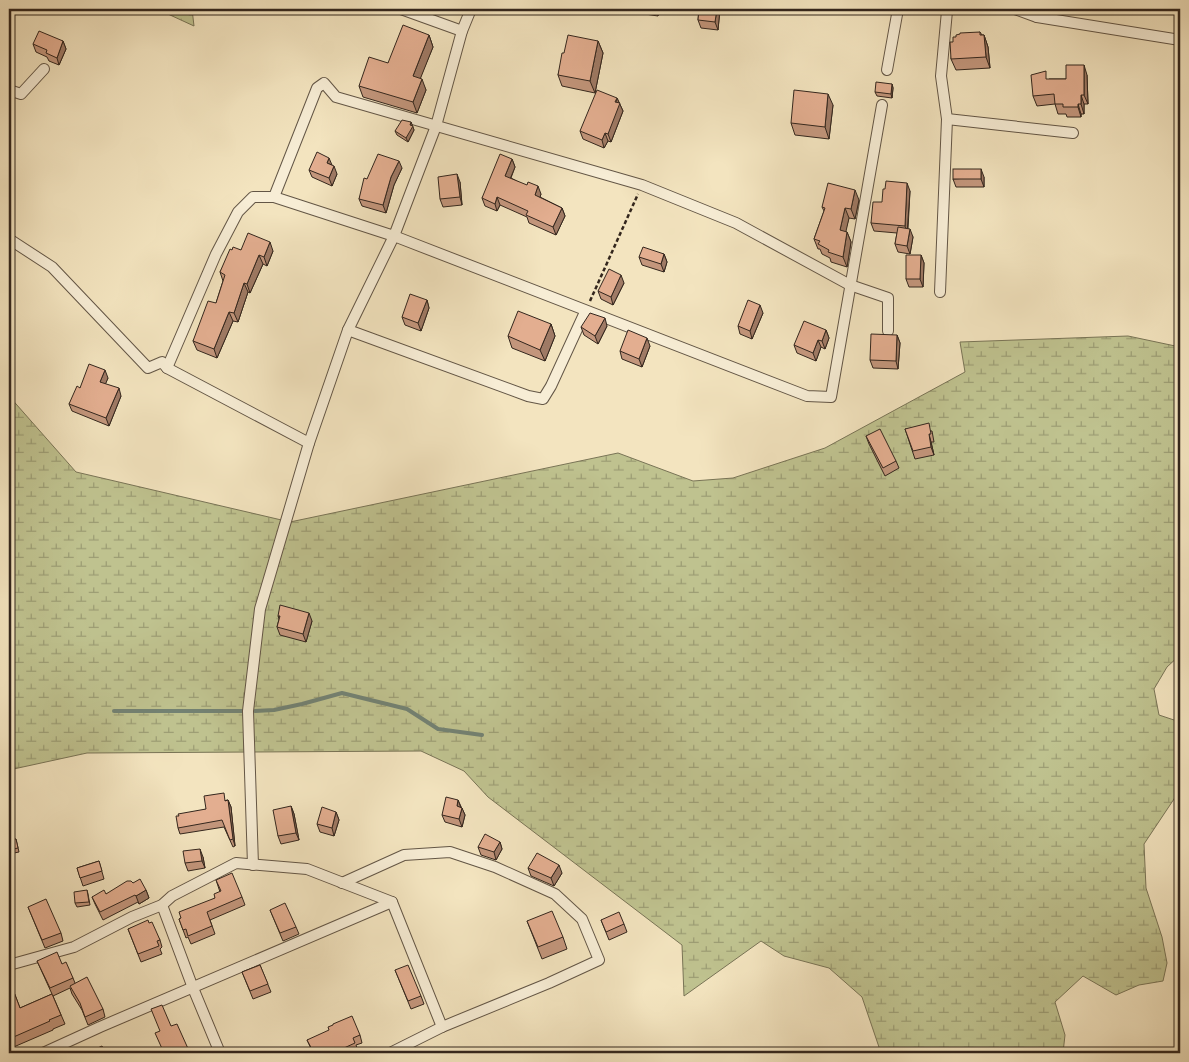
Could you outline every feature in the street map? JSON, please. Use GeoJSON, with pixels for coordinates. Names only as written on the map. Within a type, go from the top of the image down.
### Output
{"type":"FeatureCollection","features":[{"type":"Feature","properties":{"kind":"street"},"geometry":{"type":"LineString","coordinates":[[402,9],[462,31]]}},
{"type":"Feature","properties":{"kind":"street"},"geometry":{"type":"LineString","coordinates":[[253,865],[248,711],[260,609],[309,443],[348,330],[394,236],[436,126],[462,31],[470,9]]}},
{"type":"Feature","properties":{"kind":"street"},"geometry":{"type":"LineString","coordinates":[[888,70],[898,9]]}},
{"type":"Feature","properties":{"kind":"street"},"geometry":{"type":"LineString","coordinates":[[940,292],[947,119],[941,76],[947,11],[952,9]]}},
{"type":"Feature","properties":{"kind":"street"},"geometry":{"type":"LineString","coordinates":[[1015,9],[1180,40]]}},
{"type":"Feature","properties":{"kind":"street"},"geometry":{"type":"LineString","coordinates":[[9,90],[21,94],[44,68]]}},
{"type":"Feature","properties":{"kind":"street"},"geometry":{"type":"LineString","coordinates":[[274,197],[317,88],[324,83],[336,97],[642,185],[736,223],[850,285],[888,298],[888,331]]}},
{"type":"Feature","properties":{"kind":"street"},"geometry":{"type":"LineString","coordinates":[[167,368],[216,254],[238,212],[253,197],[274,197],[394,236],[586,312],[807,396],[831,397],[882,105]]}},
{"type":"Feature","properties":{"kind":"street"},"geometry":{"type":"LineString","coordinates":[[947,119],[1073,133]]}},
{"type":"Feature","properties":{"kind":"street"},"geometry":{"type":"LineString","coordinates":[[9,239],[52,267],[148,368],[162,362],[167,368],[309,443]]}},
{"type":"Feature","properties":{"kind":"street"},"geometry":{"type":"LineString","coordinates":[[348,330],[528,396],[543,399],[586,312]]}},
{"type":"Feature","properties":{"kind":"street"},"geometry":{"type":"LineString","coordinates":[[342,883],[404,855],[450,852],[495,867],[555,894],[582,919],[599,960],[549,983],[442,1027],[390,1053]]}},
{"type":"Feature","properties":{"kind":"street"},"geometry":{"type":"LineString","coordinates":[[9,965],[74,947],[126,920],[162,905],[172,896],[236,863],[307,869],[392,902],[442,1027]]}},
{"type":"Feature","properties":{"kind":"street"},"geometry":{"type":"LineString","coordinates":[[43,1053],[392,902]]}},
{"type":"Feature","properties":{"kind":"street"},"geometry":{"type":"LineString","coordinates":[[162,905],[220,1053]]}},
{"type":"Feature","properties":{"kind":"path"},"geometry":{"type":"LineString","coordinates":[[586,312],[642,185]]}},
{"type":"Feature","properties":{"kind":"green space"},"geometry":{"type":"Polygon","coordinates":[[[157,9],[192,9],[194,26],[157,9]]]}},
{"type":"Feature","properties":{"kind":"green space"},"geometry":{"type":"Polygon","coordinates":[[[1128,336],[1180,347],[1180,655],[1167,667],[1154,689],[1159,715],[1180,722],[1180,790],[1144,844],[1146,888],[1162,937],[1167,963],[1163,981],[1139,985],[1116,995],[1083,976],[1055,1002],[1065,1035],[1063,1053],[881,1053],[862,997],[829,968],[784,956],[761,941],[684,996],[682,945],[488,797],[464,771],[421,751],[87,753],[9,770],[9,396],[76,472],[290,522],[618,453],[693,481],[733,478],[825,448],[965,372],[960,342],[1128,336]]]}},
{"type":"Feature","properties":{"kind":"building"},"geometry":{"type":"Polygon","coordinates":[[[699,9],[717,9],[715,22],[698,20],[699,9]]]}},
{"type":"Feature","properties":{"kind":"building"},"geometry":{"type":"Polygon","coordinates":[[[403,25],[429,35],[413,76],[422,79],[413,102],[359,86],[369,57],[388,63],[403,25]]]}},
{"type":"Feature","properties":{"kind":"building"},"geometry":{"type":"Polygon","coordinates":[[[39,31],[63,41],[57,58],[46,53],[47,50],[33,44],[39,31]]]}},
{"type":"Feature","properties":{"kind":"building"},"geometry":{"type":"Polygon","coordinates":[[[980,32],[980,35],[984,35],[986,57],[951,59],[950,42],[953,42],[953,37],[960,33],[980,32]]]}},
{"type":"Feature","properties":{"kind":"building"},"geometry":{"type":"Polygon","coordinates":[[[568,35],[598,41],[590,81],[558,75],[568,35]]]}},
{"type":"Feature","properties":{"kind":"building"},"geometry":{"type":"Polygon","coordinates":[[[1066,65],[1084,65],[1084,95],[1081,95],[1081,104],[1078,104],[1078,107],[1063,107],[1063,104],[1055,104],[1054,94],[1033,96],[1031,75],[1046,71],[1046,79],[1066,79],[1066,65]]]}},
{"type":"Feature","properties":{"kind":"building"},"geometry":{"type":"Polygon","coordinates":[[[876,82],[892,84],[891,94],[875,92],[876,82]]]}},
{"type":"Feature","properties":{"kind":"building"},"geometry":{"type":"Polygon","coordinates":[[[597,90],[617,98],[615,102],[620,103],[608,134],[605,133],[602,140],[580,131],[597,90]]]}},
{"type":"Feature","properties":{"kind":"building"},"geometry":{"type":"Polygon","coordinates":[[[794,90],[828,94],[825,127],[791,123],[794,90]]]}},
{"type":"Feature","properties":{"kind":"building"},"geometry":{"type":"Polygon","coordinates":[[[402,120],[411,122],[410,125],[413,126],[406,138],[395,131],[402,120]]]}},
{"type":"Feature","properties":{"kind":"building"},"geometry":{"type":"Polygon","coordinates":[[[317,152],[329,158],[327,163],[334,166],[329,178],[309,170],[317,152]]]}},
{"type":"Feature","properties":{"kind":"building"},"geometry":{"type":"Polygon","coordinates":[[[378,154],[399,161],[391,177],[383,205],[359,199],[364,178],[367,179],[378,154]]]}},
{"type":"Feature","properties":{"kind":"building"},"geometry":{"type":"Polygon","coordinates":[[[500,154],[512,159],[505,176],[527,185],[528,182],[538,186],[535,195],[562,208],[553,227],[526,215],[528,211],[497,197],[495,204],[482,198],[500,154]]]}},
{"type":"Feature","properties":{"kind":"building"},"geometry":{"type":"Polygon","coordinates":[[[953,169],[981,169],[981,179],[953,179],[953,169]]]}},
{"type":"Feature","properties":{"kind":"building"},"geometry":{"type":"Polygon","coordinates":[[[457,174],[460,197],[440,199],[438,177],[457,174]]]}},
{"type":"Feature","properties":{"kind":"building"},"geometry":{"type":"Polygon","coordinates":[[[886,181],[907,183],[905,226],[871,223],[873,202],[882,202],[886,181]]]}},
{"type":"Feature","properties":{"kind":"building"},"geometry":{"type":"Polygon","coordinates":[[[828,183],[855,190],[851,209],[845,208],[840,230],[847,232],[843,257],[828,252],[829,250],[818,244],[820,241],[814,239],[825,208],[822,207],[828,183]]]}},
{"type":"Feature","properties":{"kind":"building"},"geometry":{"type":"Polygon","coordinates":[[[898,227],[910,229],[907,246],[895,244],[898,227]]]}},
{"type":"Feature","properties":{"kind":"building"},"geometry":{"type":"Polygon","coordinates":[[[248,233],[270,242],[264,257],[259,255],[247,284],[244,283],[234,313],[229,312],[214,349],[193,341],[208,301],[216,303],[225,275],[220,272],[230,249],[232,250],[233,247],[241,250],[248,233]]]}},
{"type":"Feature","properties":{"kind":"building"},"geometry":{"type":"Polygon","coordinates":[[[643,247],[664,254],[661,264],[639,257],[643,247]]]}},
{"type":"Feature","properties":{"kind":"building"},"geometry":{"type":"Polygon","coordinates":[[[906,255],[921,255],[920,279],[906,279],[906,255]]]}},
{"type":"Feature","properties":{"kind":"building"},"geometry":{"type":"Polygon","coordinates":[[[609,269],[621,275],[611,297],[598,291],[609,269]]]}},
{"type":"Feature","properties":{"kind":"building"},"geometry":{"type":"Polygon","coordinates":[[[410,294],[427,300],[418,323],[402,317],[410,294]]]}},
{"type":"Feature","properties":{"kind":"building"},"geometry":{"type":"Polygon","coordinates":[[[748,300],[760,305],[750,331],[738,326],[748,300]]]}},
{"type":"Feature","properties":{"kind":"building"},"geometry":{"type":"Polygon","coordinates":[[[518,311],[551,324],[540,350],[508,336],[518,311]]]}},
{"type":"Feature","properties":{"kind":"building"},"geometry":{"type":"Polygon","coordinates":[[[590,313],[605,318],[595,336],[581,327],[590,313]]]}},
{"type":"Feature","properties":{"kind":"building"},"geometry":{"type":"Polygon","coordinates":[[[804,321],[826,330],[822,341],[818,340],[813,353],[794,345],[804,321]]]}},
{"type":"Feature","properties":{"kind":"building"},"geometry":{"type":"Polygon","coordinates":[[[628,330],[647,338],[639,359],[620,351],[628,330]]]}},
{"type":"Feature","properties":{"kind":"building"},"geometry":{"type":"Polygon","coordinates":[[[871,334],[897,335],[896,361],[870,360],[871,334]]]}},
{"type":"Feature","properties":{"kind":"building"},"geometry":{"type":"Polygon","coordinates":[[[89,364],[105,370],[100,382],[119,388],[106,418],[69,404],[77,386],[80,388],[89,364]]]}},
{"type":"Feature","properties":{"kind":"building"},"geometry":{"type":"Polygon","coordinates":[[[929,423],[931,447],[913,451],[905,429],[929,423]]]}},
{"type":"Feature","properties":{"kind":"building"},"geometry":{"type":"Polygon","coordinates":[[[880,429],[896,461],[883,468],[866,436],[880,429]]]}},
{"type":"Feature","properties":{"kind":"building"},"geometry":{"type":"Polygon","coordinates":[[[280,605],[309,613],[303,634],[277,627],[280,605]]]}},
{"type":"Feature","properties":{"kind":"building"},"geometry":{"type":"Polygon","coordinates":[[[224,793],[225,801],[228,800],[233,839],[230,840],[222,820],[178,828],[176,816],[179,816],[178,814],[206,809],[204,796],[224,793]]]}},
{"type":"Feature","properties":{"kind":"building"},"geometry":{"type":"Polygon","coordinates":[[[446,797],[458,800],[457,806],[462,808],[459,819],[442,815],[446,797]]]}},
{"type":"Feature","properties":{"kind":"building"},"geometry":{"type":"Polygon","coordinates":[[[291,806],[296,833],[278,836],[273,810],[291,806]]]}},
{"type":"Feature","properties":{"kind":"building"},"geometry":{"type":"Polygon","coordinates":[[[322,807],[336,812],[332,828],[317,824],[322,807]]]}},
{"type":"Feature","properties":{"kind":"building"},"geometry":{"type":"Polygon","coordinates":[[[485,834],[500,842],[494,852],[478,847],[485,834]]]}},
{"type":"Feature","properties":{"kind":"building"},"geometry":{"type":"Polygon","coordinates":[[[16,839],[18,848],[9,850],[9,840],[16,839]]]}},
{"type":"Feature","properties":{"kind":"building"},"geometry":{"type":"Polygon","coordinates":[[[200,849],[202,861],[185,863],[183,851],[200,849]]]}},
{"type":"Feature","properties":{"kind":"building"},"geometry":{"type":"Polygon","coordinates":[[[537,853],[559,865],[551,878],[528,868],[537,853]]]}},
{"type":"Feature","properties":{"kind":"building"},"geometry":{"type":"Polygon","coordinates":[[[99,861],[102,871],[80,878],[77,868],[99,861]]]}},
{"type":"Feature","properties":{"kind":"building"},"geometry":{"type":"Polygon","coordinates":[[[232,873],[242,897],[207,912],[212,926],[188,936],[186,929],[183,930],[179,919],[181,918],[179,912],[215,898],[214,894],[221,891],[216,880],[232,873]]]}},
{"type":"Feature","properties":{"kind":"building"},"geometry":{"type":"Polygon","coordinates":[[[140,879],[146,890],[100,912],[92,897],[104,890],[106,894],[127,881],[133,883],[140,879]]]}},
{"type":"Feature","properties":{"kind":"building"},"geometry":{"type":"Polygon","coordinates":[[[87,890],[89,902],[75,903],[74,892],[87,890]]]}},
{"type":"Feature","properties":{"kind":"building"},"geometry":{"type":"Polygon","coordinates":[[[46,899],[61,933],[42,940],[28,907],[46,899]]]}},
{"type":"Feature","properties":{"kind":"building"},"geometry":{"type":"Polygon","coordinates":[[[285,903],[296,927],[280,933],[270,910],[285,903]]]}},
{"type":"Feature","properties":{"kind":"building"},"geometry":{"type":"Polygon","coordinates":[[[552,911],[563,937],[538,947],[527,921],[552,911]]]}},
{"type":"Feature","properties":{"kind":"building"},"geometry":{"type":"Polygon","coordinates":[[[619,912],[624,924],[606,932],[601,920],[619,912]]]}},
{"type":"Feature","properties":{"kind":"building"},"geometry":{"type":"Polygon","coordinates":[[[148,920],[149,923],[152,922],[160,940],[157,941],[159,946],[138,954],[128,929],[148,920]]]}},
{"type":"Feature","properties":{"kind":"building"},"geometry":{"type":"Polygon","coordinates":[[[57,952],[62,964],[66,962],[73,978],[50,988],[37,961],[57,952]]]}},
{"type":"Feature","properties":{"kind":"building"},"geometry":{"type":"Polygon","coordinates":[[[260,965],[268,984],[250,991],[242,972],[260,965]]]}},
{"type":"Feature","properties":{"kind":"building"},"geometry":{"type":"Polygon","coordinates":[[[408,965],[421,996],[408,1001],[395,970],[408,965]]]}},
{"type":"Feature","properties":{"kind":"building"},"geometry":{"type":"Polygon","coordinates":[[[87,977],[103,1009],[85,1017],[80,1003],[70,986],[87,977]]]}},
{"type":"Feature","properties":{"kind":"building"},"geometry":{"type":"Polygon","coordinates":[[[9,979],[20,1008],[52,994],[61,1015],[9,1039],[9,979]]]}},
{"type":"Feature","properties":{"kind":"building"},"geometry":{"type":"Polygon","coordinates":[[[162,1005],[171,1026],[177,1024],[190,1053],[164,1053],[155,1033],[160,1031],[151,1009],[162,1005]]]}},
{"type":"Feature","properties":{"kind":"building"},"geometry":{"type":"Polygon","coordinates":[[[352,1016],[360,1035],[353,1038],[355,1043],[333,1053],[314,1053],[307,1040],[329,1030],[328,1027],[333,1024],[352,1016]]]}},
{"type":"Feature","properties":{"kind":"building"},"geometry":{"type":"Polygon","coordinates":[[[102,1046],[106,1053],[87,1053],[102,1046]]]}},
{"type":"Feature","properties":{"kind":"waterway"},"geometry":{"type":"LineString","coordinates":[[255,711],[274,710],[342,693],[407,709],[438,729],[482,735]]}},
{"type":"Feature","properties":{"kind":"waterway"},"geometry":{"type":"LineString","coordinates":[[114,711],[243,711]]}}]}
